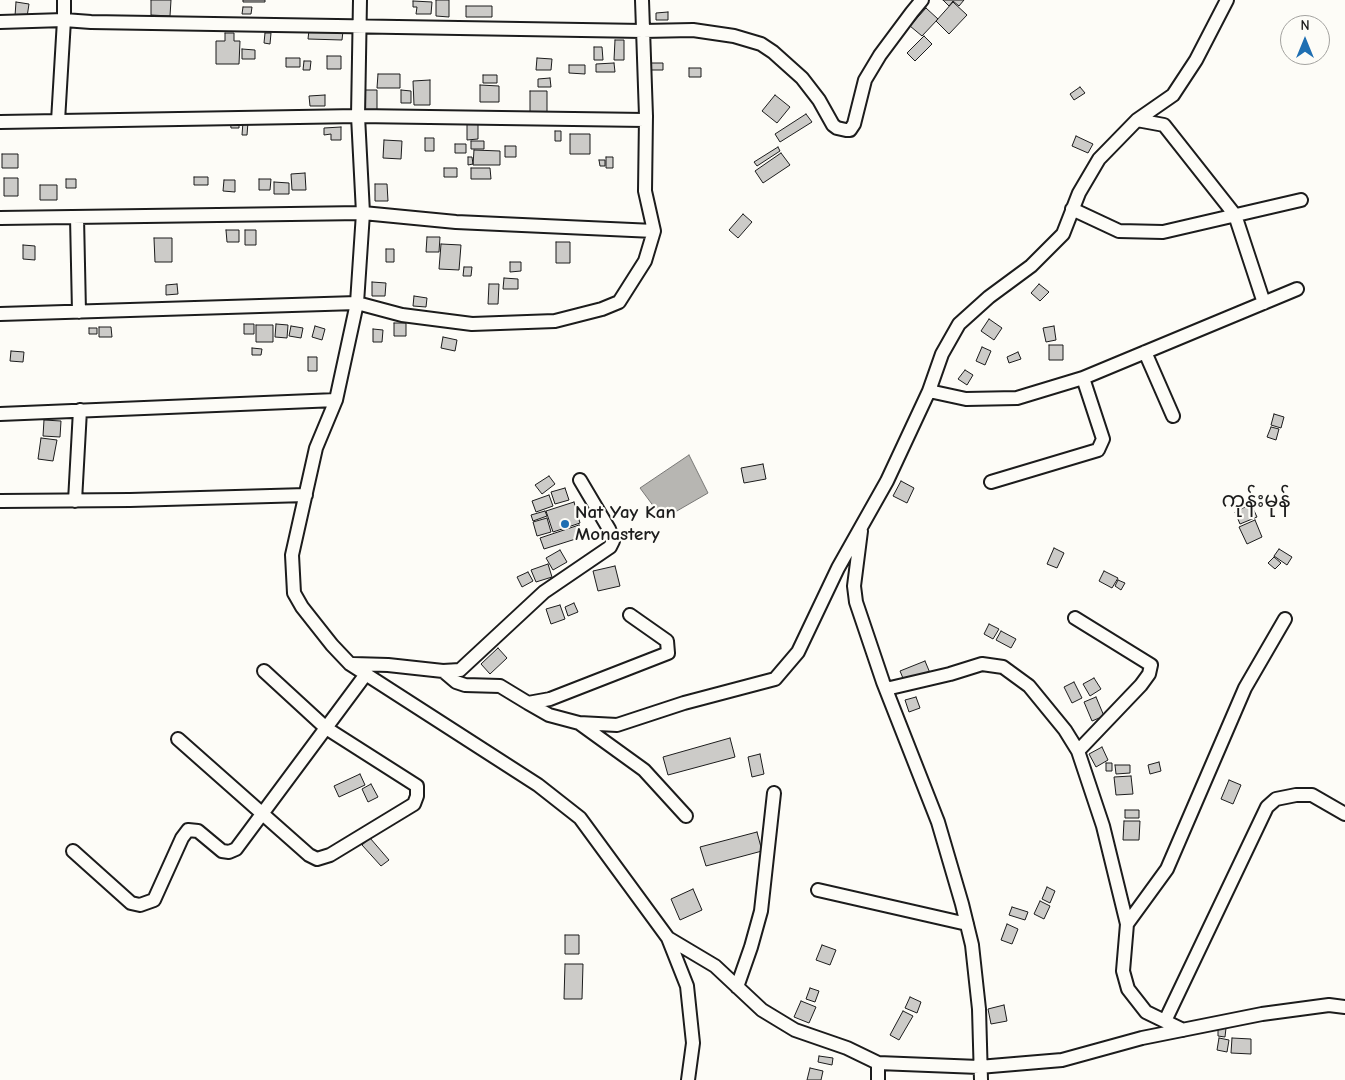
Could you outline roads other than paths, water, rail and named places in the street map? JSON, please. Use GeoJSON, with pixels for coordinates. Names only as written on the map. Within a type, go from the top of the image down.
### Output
{"type":"FeatureCollection","features":[{"type":"Feature","properties":{"kind":"street"},"geometry":{"type":"LineString","coordinates":[[58,121],[64,0]]}},
{"type":"Feature","properties":{"kind":"street"},"geometry":{"type":"LineString","coordinates":[[360,0],[358,116],[363,213],[357,303],[336,400],[316,448],[292,555],[294,593],[302,607],[332,645],[350,664],[531,780],[580,818],[668,938],[687,986],[692,1043],[688,1080]]}},
{"type":"Feature","properties":{"kind":"street"},"geometry":{"type":"LineString","coordinates":[[0,314],[357,303],[402,315],[472,324],[555,321],[602,309],[619,302],[645,261],[654,231],[645,192],[642,0]]}},
{"type":"Feature","properties":{"kind":"street"},"geometry":{"type":"LineString","coordinates":[[0,22],[64,20],[643,31],[693,30],[734,36],[761,44],[773,52],[802,78],[819,100],[833,125],[837,128],[850,130],[854,124],[865,80],[880,56],[922,0]]}},
{"type":"Feature","properties":{"kind":"street"},"geometry":{"type":"LineString","coordinates":[[443,671],[456,682],[465,685],[500,686],[549,715],[579,723],[617,725],[684,703],[775,679],[798,652],[838,568],[887,481],[929,391],[942,354],[959,324],[989,297],[1031,266],[1062,234],[1079,193],[1099,160],[1136,120],[1173,95],[1196,60],[1227,0]]}},
{"type":"Feature","properties":{"kind":"street"},"geometry":{"type":"LineString","coordinates":[[0,122],[358,116],[645,120]]}},
{"type":"Feature","properties":{"kind":"street"},"geometry":{"type":"LineString","coordinates":[[1136,120],[1164,125],[1235,215],[1264,303]]}},
{"type":"Feature","properties":{"kind":"street"},"geometry":{"type":"LineString","coordinates":[[1072,209],[1119,231],[1163,232],[1301,200]]}},
{"type":"Feature","properties":{"kind":"street"},"geometry":{"type":"LineString","coordinates":[[0,218],[363,213],[456,222],[654,231]]}},
{"type":"Feature","properties":{"kind":"street"},"geometry":{"type":"LineString","coordinates":[[77,217],[79,312]]}},
{"type":"Feature","properties":{"kind":"street"},"geometry":{"type":"LineString","coordinates":[[929,391],[966,399],[1017,398],[1083,378],[1297,289]]}},
{"type":"Feature","properties":{"kind":"street"},"geometry":{"type":"LineString","coordinates":[[1145,352],[1173,416]]}},
{"type":"Feature","properties":{"kind":"street"},"geometry":{"type":"LineString","coordinates":[[990,482],[1098,450],[1103,438],[1083,378]]}},
{"type":"Feature","properties":{"kind":"street"},"geometry":{"type":"LineString","coordinates":[[0,414],[336,400]]}},
{"type":"Feature","properties":{"kind":"street"},"geometry":{"type":"LineString","coordinates":[[75,500],[80,410]]}},
{"type":"Feature","properties":{"kind":"street"},"geometry":{"type":"LineString","coordinates":[[350,664],[388,665],[443,671],[460,670],[544,592],[610,547],[613,541],[609,529],[580,480]]}},
{"type":"Feature","properties":{"kind":"street"},"geometry":{"type":"LineString","coordinates":[[0,501],[306,495]]}},
{"type":"Feature","properties":{"kind":"street"},"geometry":{"type":"LineString","coordinates":[[861,526],[854,586],[856,602],[886,689],[938,822],[967,924],[972,945],[978,1009],[980,1074]]}},
{"type":"Feature","properties":{"kind":"street"},"geometry":{"type":"LineString","coordinates":[[528,703],[550,698],[668,653],[667,641],[630,615]]}},
{"type":"Feature","properties":{"kind":"street"},"geometry":{"type":"LineString","coordinates":[[1075,618],[1152,665],[1149,674],[1141,685],[1078,751]]}},
{"type":"Feature","properties":{"kind":"street"},"geometry":{"type":"LineString","coordinates":[[1127,924],[1167,869],[1245,688],[1285,619]]}},
{"type":"Feature","properties":{"kind":"street"},"geometry":{"type":"LineString","coordinates":[[886,689],[950,674],[982,664],[1003,667],[1029,686],[1066,730],[1078,751],[1103,826],[1127,924],[1123,971],[1128,988],[1146,1012],[1183,1030]]}},
{"type":"Feature","properties":{"kind":"street"},"geometry":{"type":"LineString","coordinates":[[178,739],[309,855],[317,859],[330,855],[414,804],[418,796],[416,786],[326,728],[264,671]]}},
{"type":"Feature","properties":{"kind":"street"},"geometry":{"type":"LineString","coordinates":[[73,851],[131,904],[140,905],[154,900],[182,838],[188,830],[198,831],[222,851],[229,852],[236,849],[366,674]]}},
{"type":"Feature","properties":{"kind":"street"},"geometry":{"type":"LineString","coordinates":[[579,723],[644,770],[686,816]]}},
{"type":"Feature","properties":{"kind":"street"},"geometry":{"type":"LineString","coordinates":[[737,987],[761,911],[774,793]]}},
{"type":"Feature","properties":{"kind":"street"},"geometry":{"type":"LineString","coordinates":[[1164,1021],[1266,807],[1276,799],[1312,794],[1345,814]]}},
{"type":"Feature","properties":{"kind":"street"},"geometry":{"type":"LineString","coordinates":[[818,890],[967,924]]}},
{"type":"Feature","properties":{"kind":"street"},"geometry":{"type":"LineString","coordinates":[[668,938],[715,966],[762,1010],[795,1030],[847,1048],[878,1063],[980,1074],[1062,1060],[1142,1038],[1262,1014],[1329,1005],[1345,1007]]}},
{"type":"Feature","properties":{"kind":"street"},"geometry":{"type":"LineString","coordinates":[[878,1063],[878,1080]]}},
{"type":"Feature","properties":{"kind":"place","name":"Nat Yay Kan Monastery"},"geometry":{"type":"Point","coordinates":[565,524]}},
{"type":"Feature","properties":{"kind":"district","name":"ကုန်းမုန်"},"geometry":{"type":"Point","coordinates":[1256,501]}}]}
